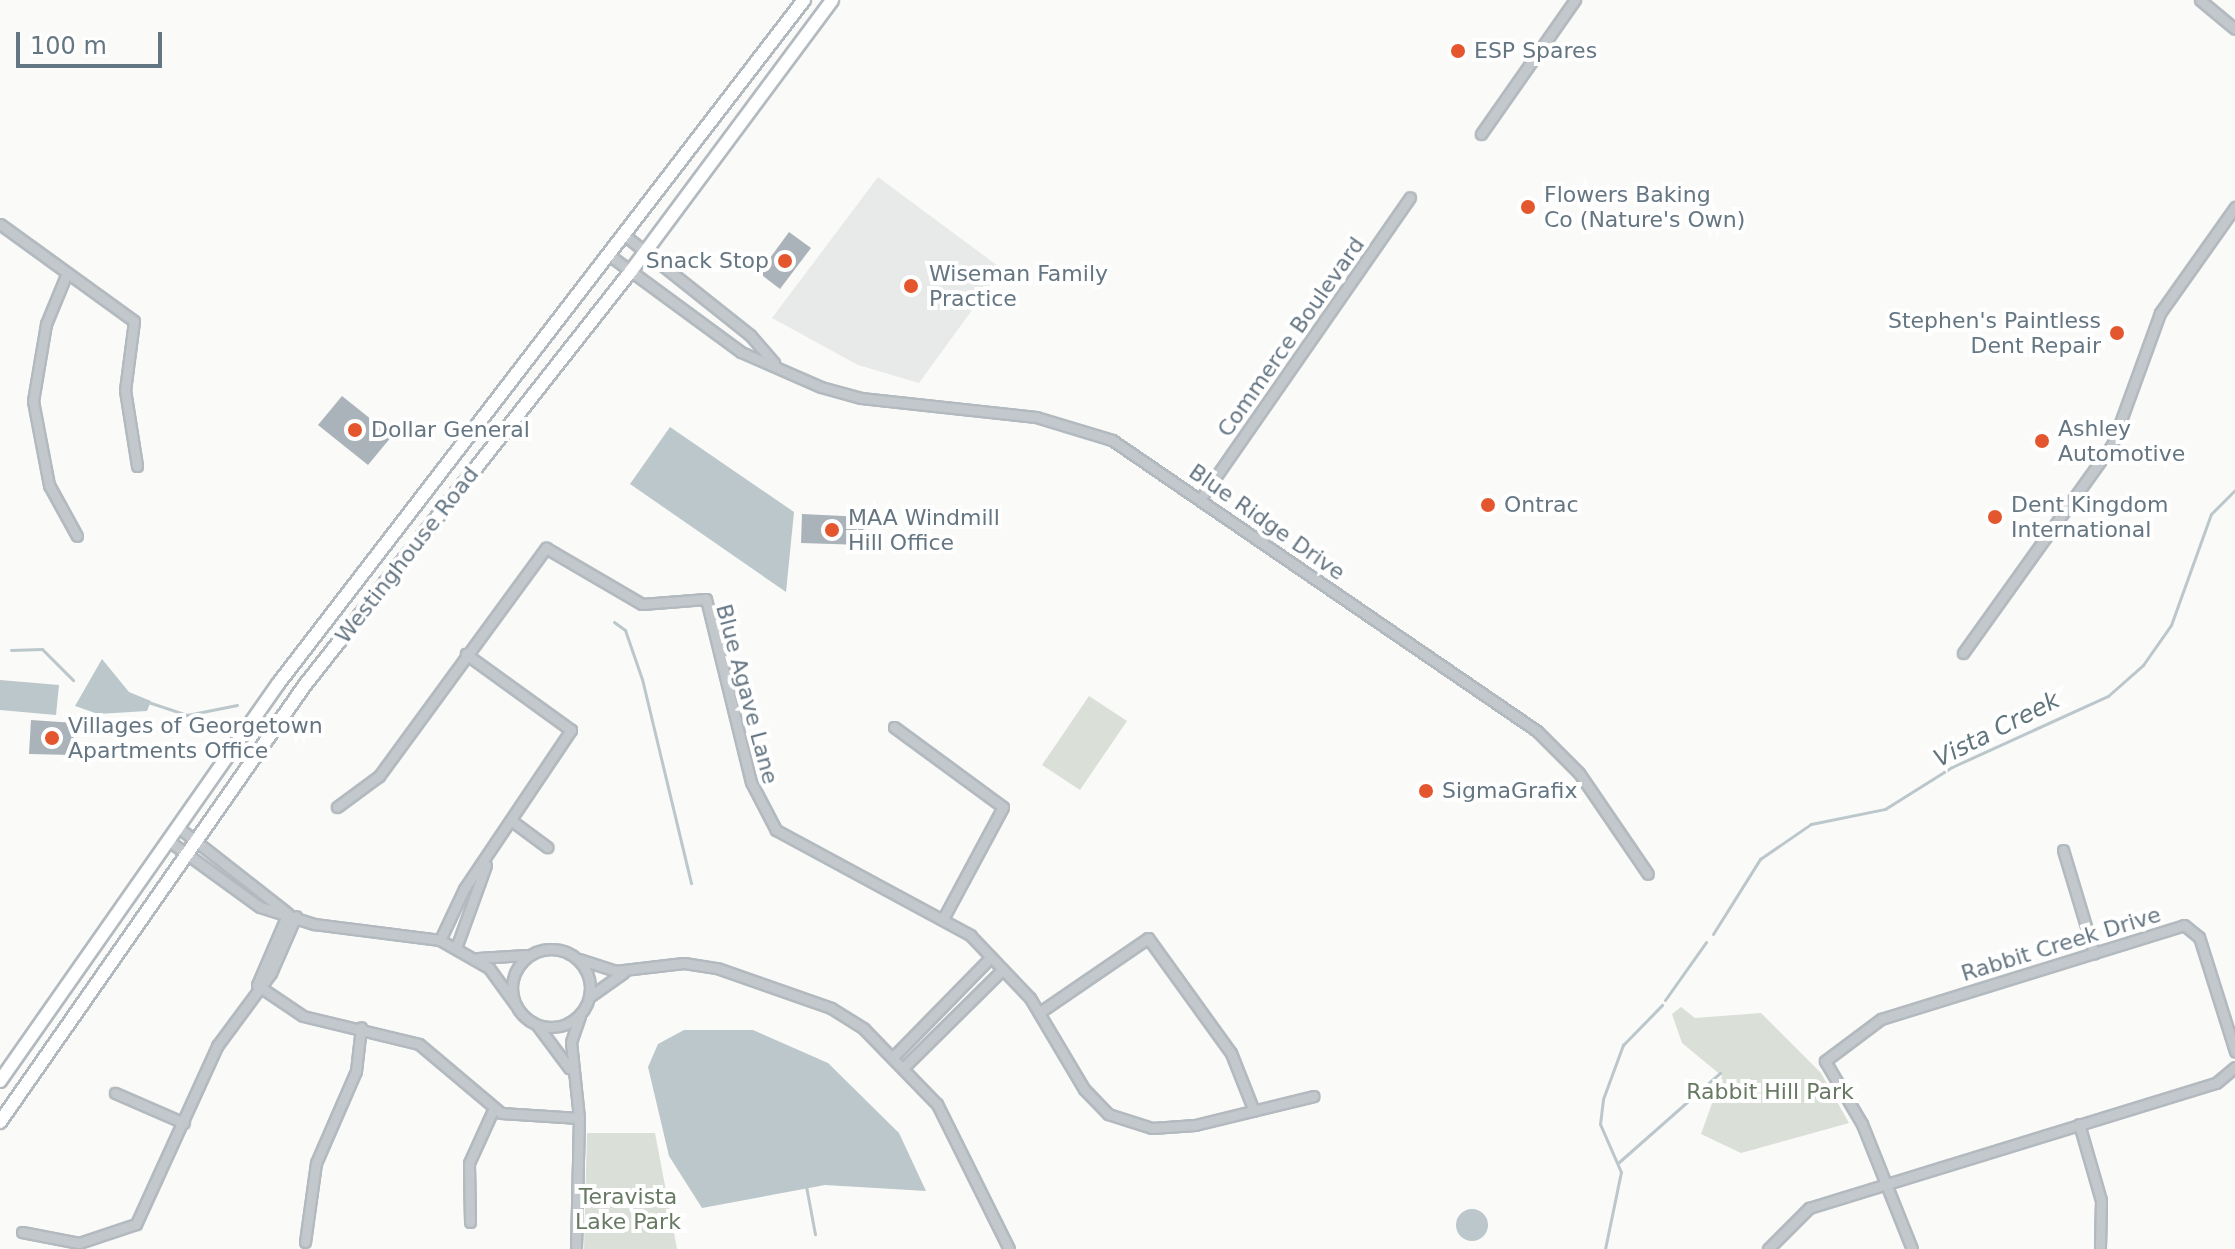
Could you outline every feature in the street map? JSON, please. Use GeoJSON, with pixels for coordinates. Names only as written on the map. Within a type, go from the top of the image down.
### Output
{"type":"FeatureCollection","features":[{"type":"Feature","properties":{"kind":"main road","name":"Westinghouse Road"},"geometry":{"type":"LineString","coordinates":[[0,1081],[278,684],[613,258],[804,0]]}},
{"type":"Feature","properties":{"kind":"main road","name":"Westinghouse Road"},"geometry":{"type":"LineString","coordinates":[[0,1122],[305,685],[631,271],[832,0]]}},
{"type":"Feature","properties":{"kind":"street"},"geometry":{"type":"LineString","coordinates":[[1481,134],[1575,0]]}},
{"type":"Feature","properties":{"kind":"street"},"geometry":{"type":"LineString","coordinates":[[2200,0],[2235,29]]}},
{"type":"Feature","properties":{"kind":"street","name":"Commerce Boulevard"},"geometry":{"type":"LineString","coordinates":[[1201,498],[1410,197]]}},
{"type":"Feature","properties":{"kind":"street"},"geometry":{"type":"LineString","coordinates":[[1963,653],[2112,445],[2160,313],[2235,209]]}},
{"type":"Feature","properties":{"kind":"street"},"geometry":{"type":"LineString","coordinates":[[0,224],[138,330],[125,390],[137,466]]}},
{"type":"Feature","properties":{"kind":"street","name":"Blue Ridge Drive"},"geometry":{"type":"LineString","coordinates":[[628,238],[750,335],[776,365]]}},
{"type":"Feature","properties":{"kind":"street","name":"Blue Ridge Drive"},"geometry":{"type":"LineString","coordinates":[[613,258],[741,352],[861,398],[1063,423],[1112,440],[1201,498],[1537,731],[1579,773],[1648,874]]}},
{"type":"Feature","properties":{"kind":"street"},"geometry":{"type":"LineString","coordinates":[[67,273],[46,324],[33,401],[49,485],[77,536]]}},
{"type":"Feature","properties":{"kind":"street","name":"Blue Agave Lane"},"geometry":{"type":"LineString","coordinates":[[337,807],[379,776],[546,548],[642,604],[706,599],[764,814],[792,843],[944,917],[991,957],[1040,1012],[1084,1089],[1108,1114],[1152,1128],[1254,1111],[1314,1096]]}},
{"type":"Feature","properties":{"kind":"street"},"geometry":{"type":"LineString","coordinates":[[440,940],[571,730],[466,654]]}},
{"type":"Feature","properties":{"kind":"street"},"geometry":{"type":"LineString","coordinates":[[894,727],[1003,807],[944,917]]}},
{"type":"Feature","properties":{"kind":"street"},"geometry":{"type":"LineString","coordinates":[[512,821],[547,847]]}},
{"type":"Feature","properties":{"kind":"street"},"geometry":{"type":"LineString","coordinates":[[179,828],[292,915]]}},
{"type":"Feature","properties":{"kind":"street"},"geometry":{"type":"LineString","coordinates":[[169,841],[260,907],[440,940],[476,958],[535,1023],[572,1078]]}},
{"type":"Feature","properties":{"kind":"street"},"geometry":{"type":"LineString","coordinates":[[2063,850],[2094,953]]}},
{"type":"Feature","properties":{"kind":"street"},"geometry":{"type":"LineString","coordinates":[[456,948],[487,861]]}},
{"type":"Feature","properties":{"kind":"street"},"geometry":{"type":"LineString","coordinates":[[22,1232],[79,1243],[136,1224],[231,1019],[257,985],[271,973],[292,915]]}},
{"type":"Feature","properties":{"kind":"street","name":"Rabbit Creek Drive"},"geometry":{"type":"LineString","coordinates":[[1880,1183],[1862,1124],[1825,1061],[1881,1019],[2184,925],[2194,929],[2235,1051]]}},
{"type":"Feature","properties":{"kind":"street"},"geometry":{"type":"LineString","coordinates":[[1040,1012],[1148,938],[1231,1053],[1254,1111]]}},
{"type":"Feature","properties":{"kind":"street"},"geometry":{"type":"LineString","coordinates":[[476,958],[557,949],[579,959],[630,971],[684,963],[717,968],[831,1008],[895,1055],[937,1104],[1009,1249]]}},
{"type":"Feature","properties":{"kind":"street"},"geometry":{"type":"LineString","coordinates":[[515,1004],[512,980],[533,953]]}},
{"type":"Feature","properties":{"kind":"street"},"geometry":{"type":"LineString","coordinates":[[895,1055],[991,957]]}},
{"type":"Feature","properties":{"kind":"street"},"geometry":{"type":"LineString","coordinates":[[579,959],[589,997]]}},
{"type":"Feature","properties":{"kind":"street"},"geometry":{"type":"LineString","coordinates":[[906,1065],[1003,969]]}},
{"type":"Feature","properties":{"kind":"street"},"geometry":{"type":"LineString","coordinates":[[576,1249],[579,1118],[572,1078],[571,1042],[589,997],[630,971]]}},
{"type":"Feature","properties":{"kind":"street"},"geometry":{"type":"LineString","coordinates":[[257,985],[303,1016],[361,1027],[419,1044],[494,1108],[524,1120],[579,1118]]}},
{"type":"Feature","properties":{"kind":"street"},"geometry":{"type":"LineString","coordinates":[[535,1023],[565,1024],[581,1013]]}},
{"type":"Feature","properties":{"kind":"street"},"geometry":{"type":"LineString","coordinates":[[305,1242],[316,1163],[356,1071],[361,1027]]}},
{"type":"Feature","properties":{"kind":"street"},"geometry":{"type":"LineString","coordinates":[[1768,1249],[1802,1212],[1880,1183],[2216,1083],[2235,1067]]}},
{"type":"Feature","properties":{"kind":"street"},"geometry":{"type":"LineString","coordinates":[[115,1093],[184,1123]]}},
{"type":"Feature","properties":{"kind":"street"},"geometry":{"type":"LineString","coordinates":[[470,1222],[469,1163],[494,1108]]}},
{"type":"Feature","properties":{"kind":"street"},"geometry":{"type":"LineString","coordinates":[[2079,1124],[2101,1200],[2100,1249]]}},
{"type":"Feature","properties":{"kind":"street"},"geometry":{"type":"LineString","coordinates":[[1880,1183],[1912,1249]]}},
{"type":"Feature","properties":{"kind":"shaded area"},"geometry":{"type":"Polygon","coordinates":[[[878,177],[1002,269],[919,383],[858,365],[772,318],[878,177]]]}},
{"type":"Feature","properties":{"kind":"shaded area"},"geometry":{"type":"Polygon","coordinates":[[[670,427],[794,512],[786,592],[630,484],[670,427]]]}},
{"type":"Feature","properties":{"kind":"shaded area"},"geometry":{"type":"Polygon","coordinates":[[[102,659],[129,692],[151,701],[147,711],[98,714],[75,706],[102,659]]]}},
{"type":"Feature","properties":{"kind":"shaded area"},"geometry":{"type":"Polygon","coordinates":[[[0,680],[59,685],[56,715],[0,710],[0,680]]]}},
{"type":"Feature","properties":{"kind":"shaded area"},"geometry":{"type":"Polygon","coordinates":[[[684,1030],[753,1030],[828,1063],[899,1133],[926,1191],[825,1185],[702,1208],[669,1156],[648,1067],[658,1044],[684,1030]]]}},
{"type":"Feature","properties":{"kind":"shaded area"},"geometry":{"type":"Polygon","coordinates":[[[1472,1209],[1483,1214],[1488,1225],[1483,1236],[1472,1241],[1461,1236],[1456,1225],[1461,1214],[1472,1209]]]}},
{"type":"Feature","properties":{"kind":"green space"},"geometry":{"type":"Polygon","coordinates":[[[1089,696],[1127,721],[1080,790],[1042,765],[1089,696]]]}},
{"type":"Feature","properties":{"kind":"green space","name":"Rabbit Hill Park"},"geometry":{"type":"Polygon","coordinates":[[[1681,1007],[1695,1018],[1761,1013],[1821,1073],[1849,1123],[1741,1153],[1701,1134],[1722,1076],[1682,1043],[1672,1014],[1681,1007]]]}},
{"type":"Feature","properties":{"kind":"green space","name":"Teravista Lake Park"},"geometry":{"type":"Polygon","coordinates":[[[587,1133],[655,1133],[677,1249],[584,1249],[587,1133]]]}},
{"type":"Feature","properties":{"kind":"building","name":"Snack Stop"},"geometry":{"type":"Polygon","coordinates":[[[789,232],[811,248],[780,289],[759,273],[789,232]]]}},
{"type":"Feature","properties":{"kind":"building","name":"Dollar General"},"geometry":{"type":"Polygon","coordinates":[[[342,396],[392,436],[368,465],[318,425],[342,396]]]}},
{"type":"Feature","properties":{"kind":"building","name":"MAA Windmill Hill Office"},"geometry":{"type":"Polygon","coordinates":[[[802,514],[864,517],[863,545],[801,543],[802,514]]]}},
{"type":"Feature","properties":{"kind":"building","name":"Villages of Georgetown Apartments Office"},"geometry":{"type":"Polygon","coordinates":[[[31,720],[75,723],[73,755],[29,754],[31,720]]]}},
{"type":"Feature","properties":{"kind":"waterway","name":"Vista Creek"},"geometry":{"type":"LineString","coordinates":[[1713,934],[1760,859],[1811,824],[1885,809],[1952,767],[2108,696],[2143,665],[2171,625],[2211,514],[2235,490]]}},
{"type":"Feature","properties":{"kind":"waterway"},"geometry":{"type":"LineString","coordinates":[[614,622],[625,630],[642,679],[691,883]]}},
{"type":"Feature","properties":{"kind":"waterway"},"geometry":{"type":"LineString","coordinates":[[11,650],[42,649],[73,680]]}},
{"type":"Feature","properties":{"kind":"waterway"},"geometry":{"type":"LineString","coordinates":[[148,702],[187,715],[237,705]]}},
{"type":"Feature","properties":{"kind":"waterway","name":"Vista Creek"},"geometry":{"type":"LineString","coordinates":[[1665,1000],[1706,942]]}},
{"type":"Feature","properties":{"kind":"waterway","name":"Vista Creek"},"geometry":{"type":"LineString","coordinates":[[1605,1249],[1621,1172],[1600,1124],[1603,1099],[1623,1045],[1662,1005]]}},
{"type":"Feature","properties":{"kind":"waterway"},"geometry":{"type":"LineString","coordinates":[[1619,1162],[1720,1073]]}},
{"type":"Feature","properties":{"kind":"waterway"},"geometry":{"type":"LineString","coordinates":[[806,1186],[815,1234]]}},
{"type":"Feature","properties":{"kind":"place","name":"ESP Spares"},"geometry":{"type":"Point","coordinates":[1458,51]}},
{"type":"Feature","properties":{"kind":"place","name":"Flowers Baking Co (Nature's Own)"},"geometry":{"type":"Point","coordinates":[1528,207]}},
{"type":"Feature","properties":{"kind":"place","name":"Snack Stop"},"geometry":{"type":"Point","coordinates":[785,261]}},
{"type":"Feature","properties":{"kind":"place","name":"Wiseman Family Practice"},"geometry":{"type":"Point","coordinates":[911,286]}},
{"type":"Feature","properties":{"kind":"place","name":"Stephen's Paintless Dent Repair"},"geometry":{"type":"Point","coordinates":[2117,333]}},
{"type":"Feature","properties":{"kind":"place","name":"Dollar General"},"geometry":{"type":"Point","coordinates":[355,430]}},
{"type":"Feature","properties":{"kind":"place","name":"Ashley Automotive"},"geometry":{"type":"Point","coordinates":[2042,441]}},
{"type":"Feature","properties":{"kind":"place","name":"Ontrac"},"geometry":{"type":"Point","coordinates":[1488,505]}},
{"type":"Feature","properties":{"kind":"place","name":"Dent Kingdom International"},"geometry":{"type":"Point","coordinates":[1995,517]}},
{"type":"Feature","properties":{"kind":"place","name":"MAA Windmill Hill Office"},"geometry":{"type":"Point","coordinates":[832,530]}},
{"type":"Feature","properties":{"kind":"place","name":"Villages of Georgetown Apartments Office"},"geometry":{"type":"Point","coordinates":[52,738]}},
{"type":"Feature","properties":{"kind":"place","name":"SigmaGrafix"},"geometry":{"type":"Point","coordinates":[1426,791]}}]}
